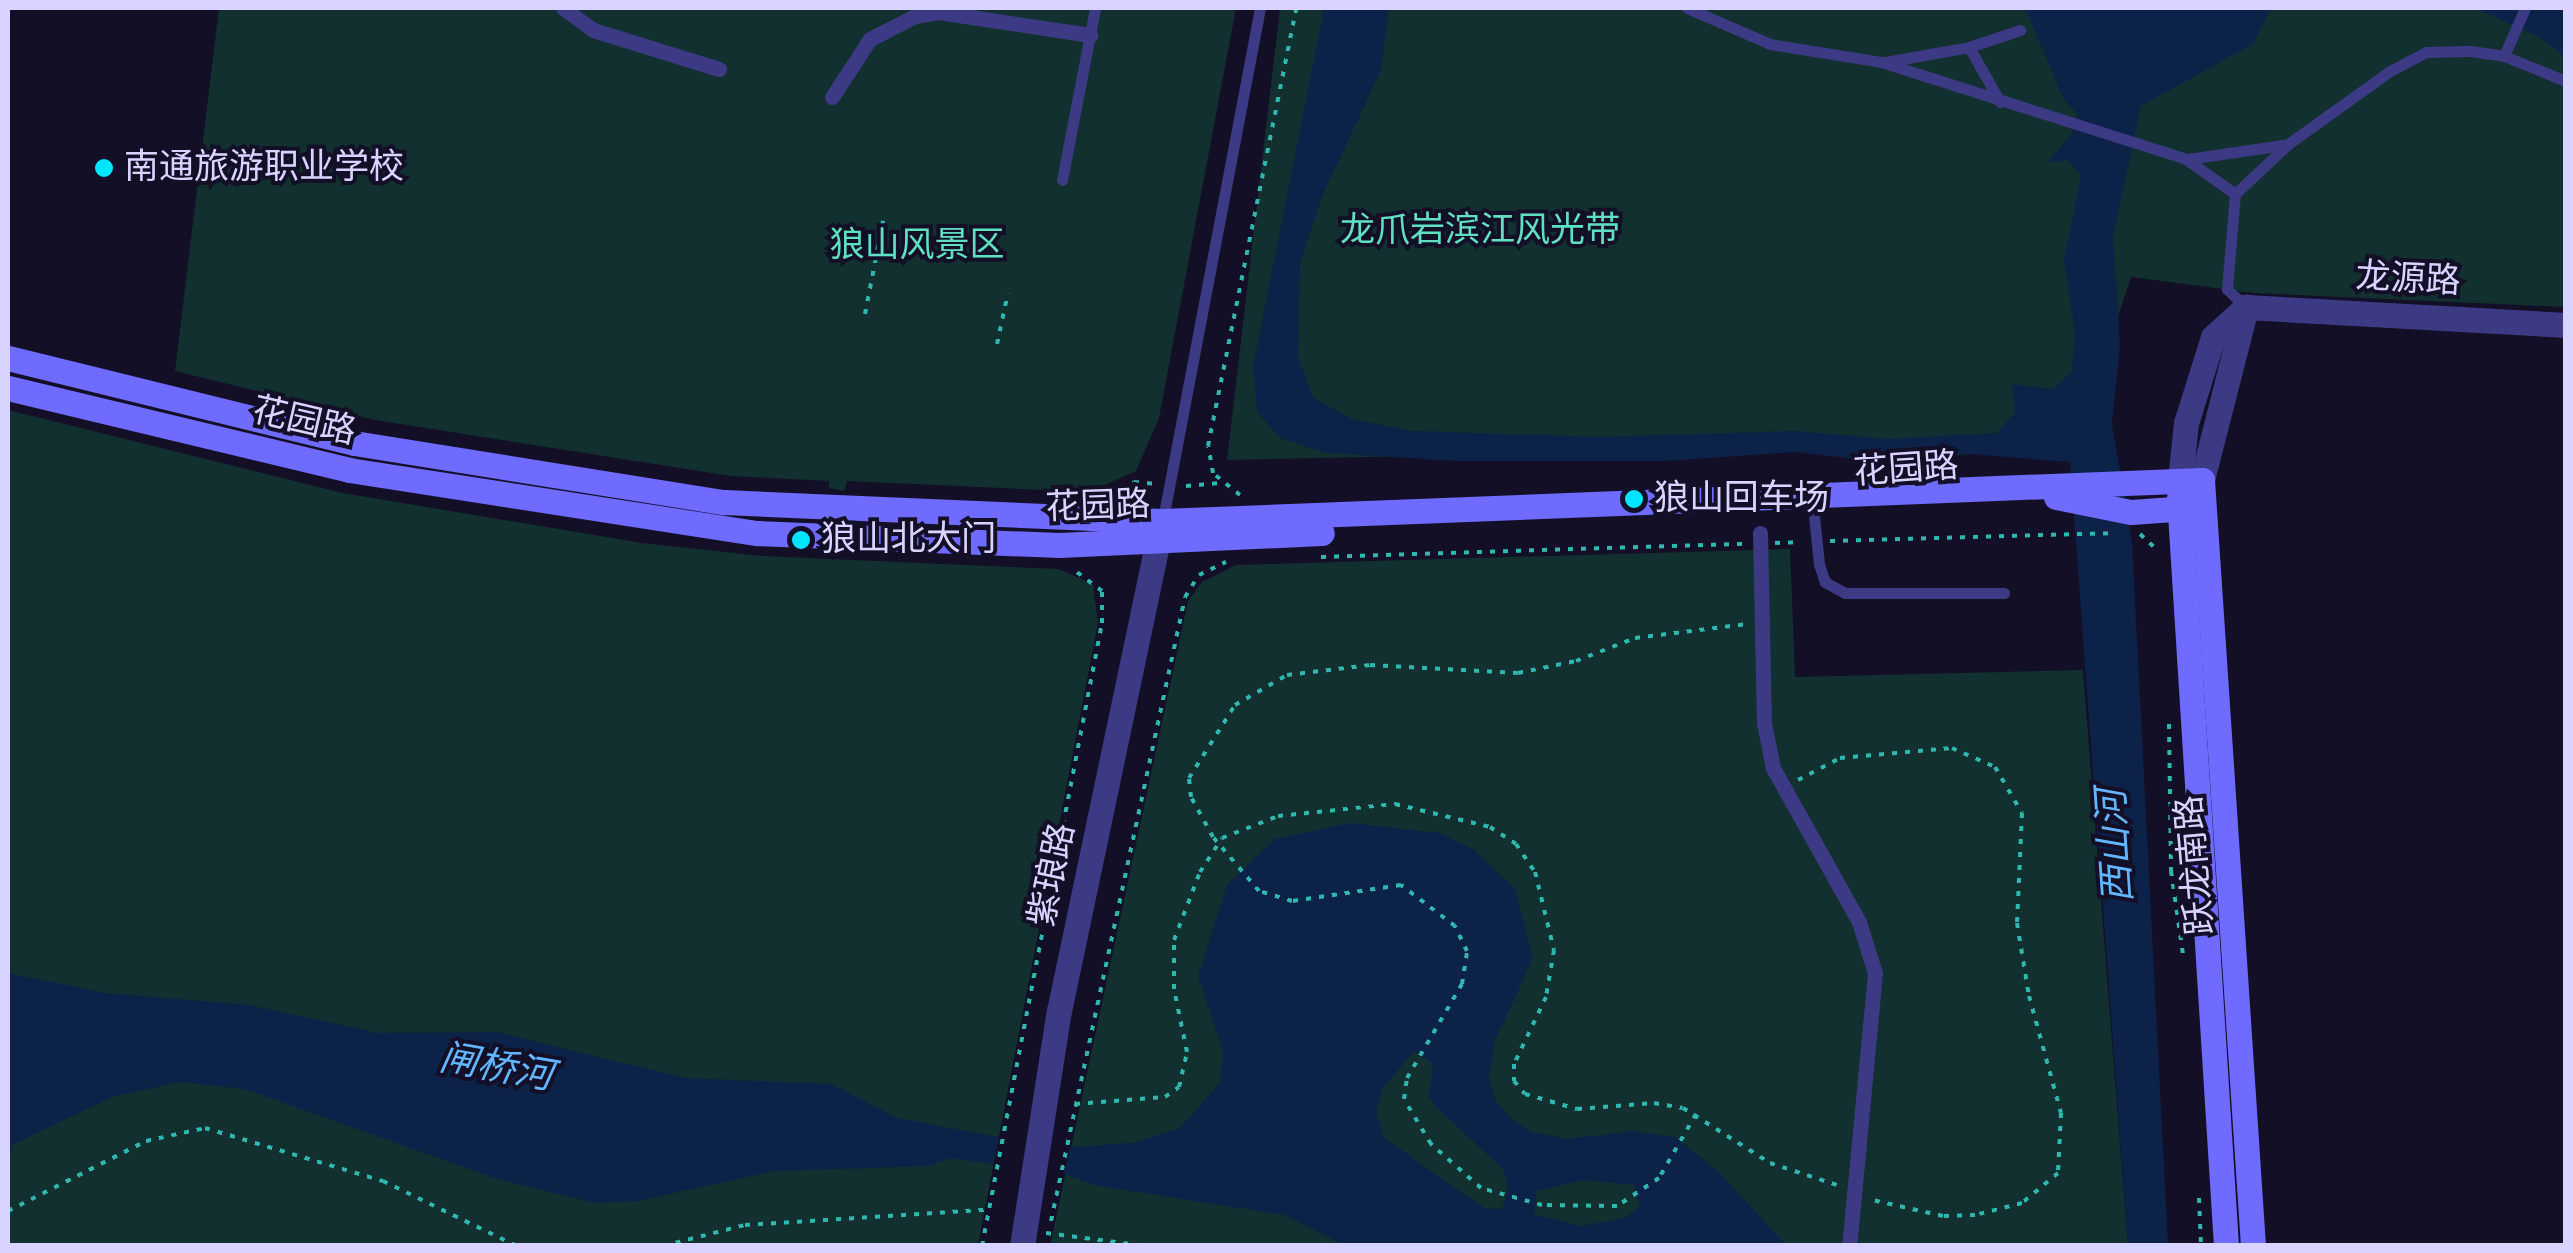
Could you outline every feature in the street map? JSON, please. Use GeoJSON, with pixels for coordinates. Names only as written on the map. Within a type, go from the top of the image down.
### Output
{"type":"FeatureCollection","features":[{"type":"Feature","properties":{"kind":"main road","name":"花园路"},"geometry":{"type":"LineString","coordinates":[[8,358],[354,443],[652,493],[724,502],[1161,530]]}},
{"type":"Feature","properties":{"kind":"main road","name":"花园路"},"geometry":{"type":"LineString","coordinates":[[8,388],[349,470],[758,533],[1020,544],[1161,530],[1812,504],[2191,480]]}},
{"type":"Feature","properties":{"kind":"main road","name":"跃龙南路"},"geometry":{"type":"LineString","coordinates":[[2191,480],[2226,1246]]}},
{"type":"Feature","properties":{"kind":"main road","name":"花园路"},"geometry":{"type":"LineString","coordinates":[[2066,490],[2129,526],[2190,509]]}},
{"type":"Feature","properties":{"kind":"main road","name":"跃龙南路"},"geometry":{"type":"LineString","coordinates":[[2190,509],[2254,1246]]}},
{"type":"Feature","properties":{"kind":"street"},"geometry":{"type":"LineString","coordinates":[[563,8],[593,30],[719,70]]}},
{"type":"Feature","properties":{"kind":"street"},"geometry":{"type":"LineString","coordinates":[[832,96],[870,39],[913,12],[938,12],[1090,35]]}},
{"type":"Feature","properties":{"kind":"street"},"geometry":{"type":"LineString","coordinates":[[2191,480],[2246,307]]}},
{"type":"Feature","properties":{"kind":"street","name":"龙源路"},"geometry":{"type":"LineString","coordinates":[[2246,307],[2566,325]]}},
{"type":"Feature","properties":{"kind":"street","name":"紫琅路"},"geometry":{"type":"LineString","coordinates":[[1038,1237],[1060,1011],[1161,530]]}},
{"type":"Feature","properties":{"kind":"street"},"geometry":{"type":"LineString","coordinates":[[1760,540],[1764,722],[1783,789],[1872,956],[1873,1020],[1848,1246]]}},
{"type":"Feature","properties":{"kind":"lane"},"geometry":{"type":"LineString","coordinates":[[1062,180],[1096,8]]}},
{"type":"Feature","properties":{"kind":"lane"},"geometry":{"type":"LineString","coordinates":[[1161,530],[1260,8]]}},
{"type":"Feature","properties":{"kind":"lane"},"geometry":{"type":"LineString","coordinates":[[1687,8],[1770,44],[1880,62],[2186,159],[2235,194]]}},
{"type":"Feature","properties":{"kind":"lane"},"geometry":{"type":"LineString","coordinates":[[2504,56],[2525,8]]}},
{"type":"Feature","properties":{"kind":"lane"},"geometry":{"type":"LineString","coordinates":[[1880,62],[1969,47],[2020,30]]}},
{"type":"Feature","properties":{"kind":"lane"},"geometry":{"type":"LineString","coordinates":[[1969,47],[2000,102]]}},
{"type":"Feature","properties":{"kind":"lane"},"geometry":{"type":"LineString","coordinates":[[2246,307],[2226,289],[2235,194],[2288,144],[2410,58],[2448,50],[2504,56],[2566,81]]}},
{"type":"Feature","properties":{"kind":"lane"},"geometry":{"type":"LineString","coordinates":[[2186,159],[2288,144]]}},
{"type":"Feature","properties":{"kind":"lane"},"geometry":{"type":"LineString","coordinates":[[1812,504],[1826,582],[1846,593],[2004,593]]}},
{"type":"Feature","properties":{"kind":"path"},"geometry":{"type":"LineString","coordinates":[[1248,498],[1213,473],[1208,446],[1296,8]]}},
{"type":"Feature","properties":{"kind":"path"},"geometry":{"type":"LineString","coordinates":[[865,314],[883,221]]}},
{"type":"Feature","properties":{"kind":"path"},"geometry":{"type":"LineString","coordinates":[[997,344],[1008,292]]}},
{"type":"Feature","properties":{"kind":"path"},"geometry":{"type":"LineString","coordinates":[[1314,558],[1760,540],[2068,534],[2129,526],[2161,556]]}},
{"type":"Feature","properties":{"kind":"path"},"geometry":{"type":"LineString","coordinates":[[1038,1237],[1076,1104],[1185,597],[1200,575],[1234,560]]}},
{"type":"Feature","properties":{"kind":"path"},"geometry":{"type":"LineString","coordinates":[[982,1246],[1102,623],[1096,581],[1058,566]]}},
{"type":"Feature","properties":{"kind":"path"},"geometry":{"type":"LineString","coordinates":[[1696,1114],[1659,1178],[1633,1198],[1602,1209],[1542,1206],[1502,1199],[1481,1188],[1417,1128],[1404,1086],[1462,984],[1467,951],[1455,926],[1402,885],[1284,901],[1248,884],[1190,797],[1192,769],[1235,705],[1270,682],[1370,665],[1518,672],[1576,661],[1634,638],[1761,622]]}},
{"type":"Feature","properties":{"kind":"path"},"geometry":{"type":"LineString","coordinates":[[2169,723],[2171,871],[2185,962]]}},
{"type":"Feature","properties":{"kind":"path"},"geometry":{"type":"LineString","coordinates":[[1076,1104],[1165,1096],[1179,1087],[1187,1052],[1174,990],[1174,940],[1218,844],[1264,820],[1368,804],[1440,812],[1505,834],[1528,858],[1544,892],[1554,950],[1546,996],[1514,1064],[1518,1088],[1559,1108],[1654,1103],[1696,1114],[1770,1163],[1854,1192],[1943,1216],[1976,1216],[2036,1196],[2058,1173],[2062,1113],[2029,996],[2017,923],[2022,813],[1995,767],[1952,748],[1840,758],[1783,789]]}},
{"type":"Feature","properties":{"kind":"path"},"geometry":{"type":"LineString","coordinates":[[8,1211],[146,1141],[205,1128],[383,1181],[517,1246]]}},
{"type":"Feature","properties":{"kind":"path"},"geometry":{"type":"LineString","coordinates":[[2198,1188],[2201,1246]]}},
{"type":"Feature","properties":{"kind":"path"},"geometry":{"type":"LineString","coordinates":[[663,1246],[745,1225],[989,1210]]}},
{"type":"Feature","properties":{"kind":"path"},"geometry":{"type":"LineString","coordinates":[[1038,1237],[1046,1246]]}},
{"type":"Feature","properties":{"kind":"path"},"geometry":{"type":"LineString","coordinates":[[1038,1237],[1146,1246]]}},
{"type":"Feature","properties":{"kind":"green space","name":"狼山风景区"},"geometry":{"type":"Polygon","coordinates":[[[219,8],[1236,8],[1159,418],[1136,471],[1089,492],[847,481],[844,491],[829,488],[829,481],[731,476],[375,420],[175,371],[219,8]]]}},
{"type":"Feature","properties":{"kind":"green space","name":"龙爪岩滨江风光带"},"geometry":{"type":"Polygon","coordinates":[[[1280,8],[2565,8],[2565,307],[2254,293],[2131,277],[2094,389],[2088,432],[1661,451],[1227,460],[1280,8]]]}},
{"type":"Feature","properties":{"kind":"green space"},"geometry":{"type":"Polygon","coordinates":[[[8,410],[343,493],[642,543],[762,556],[1058,569],[1093,584],[1098,623],[978,1245],[8,1246],[8,410]]]}},
{"type":"Feature","properties":{"kind":"green space"},"geometry":{"type":"Polygon","coordinates":[[[1790,549],[1795,677],[2083,670],[2128,1245],[1050,1246],[1188,601],[1202,582],[1236,565],[1790,549]]]}},
{"type":"Feature","properties":{"kind":"water","name":"西山河"},"geometry":{"type":"Polygon","coordinates":[[[1324,8],[1389,8],[1381,70],[1321,199],[1300,263],[1298,357],[1313,397],[1351,419],[1413,431],[1597,437],[1794,431],[1891,439],[1997,433],[2015,412],[2012,384],[2053,389],[2072,371],[2075,335],[2064,260],[2081,176],[2068,160],[2048,162],[2072,134],[2077,113],[2064,100],[2025,8],[2271,8],[2253,44],[2141,106],[2113,237],[2120,345],[2112,424],[2132,542],[2168,1245],[2128,1245],[2070,462],[1970,454],[1891,463],[1795,452],[1666,461],[1456,461],[1326,453],[1280,438],[1257,412],[1253,367],[1324,8]]]}},
{"type":"Feature","properties":{"kind":"water"},"geometry":{"type":"Polygon","coordinates":[[[2475,8],[2565,9],[2565,57],[2539,37],[2475,8]]]}},
{"type":"Feature","properties":{"kind":"water"},"geometry":{"type":"Polygon","coordinates":[[[1350,823],[1439,833],[1473,849],[1515,889],[1533,958],[1494,1043],[1489,1080],[1496,1102],[1532,1132],[1567,1139],[1631,1131],[1675,1137],[1718,1171],[1786,1245],[1344,1245],[1285,1215],[1099,1186],[1064,1174],[1070,1147],[1133,1143],[1180,1128],[1220,1083],[1223,1052],[1198,976],[1227,885],[1275,839],[1350,823]],[[1414,1051],[1382,1089],[1376,1114],[1384,1138],[1484,1208],[1502,1209],[1508,1189],[1503,1169],[1437,1108],[1429,1097],[1433,1064],[1414,1051]],[[1583,1180],[1537,1191],[1534,1214],[1581,1226],[1625,1218],[1640,1207],[1634,1185],[1583,1180]]]}},
{"type":"Feature","properties":{"kind":"water","name":"闸桥河"},"geometry":{"type":"Polygon","coordinates":[[[8,973],[106,993],[249,1005],[379,1033],[497,1032],[685,1078],[832,1084],[897,1118],[999,1137],[993,1164],[951,1158],[928,1166],[774,1171],[638,1201],[596,1203],[497,1179],[245,1089],[179,1082],[112,1097],[8,1147],[8,973]]]}},
{"type":"Feature","properties":{"kind":"place","name":"南通旅游职业学校"},"geometry":{"type":"Point","coordinates":[104,168]}},
{"type":"Feature","properties":{"kind":"place","name":"狼山回车场"},"geometry":{"type":"Point","coordinates":[1634,499]}},
{"type":"Feature","properties":{"kind":"place","name":"狼山北大门"},"geometry":{"type":"Point","coordinates":[801,540]}}]}
